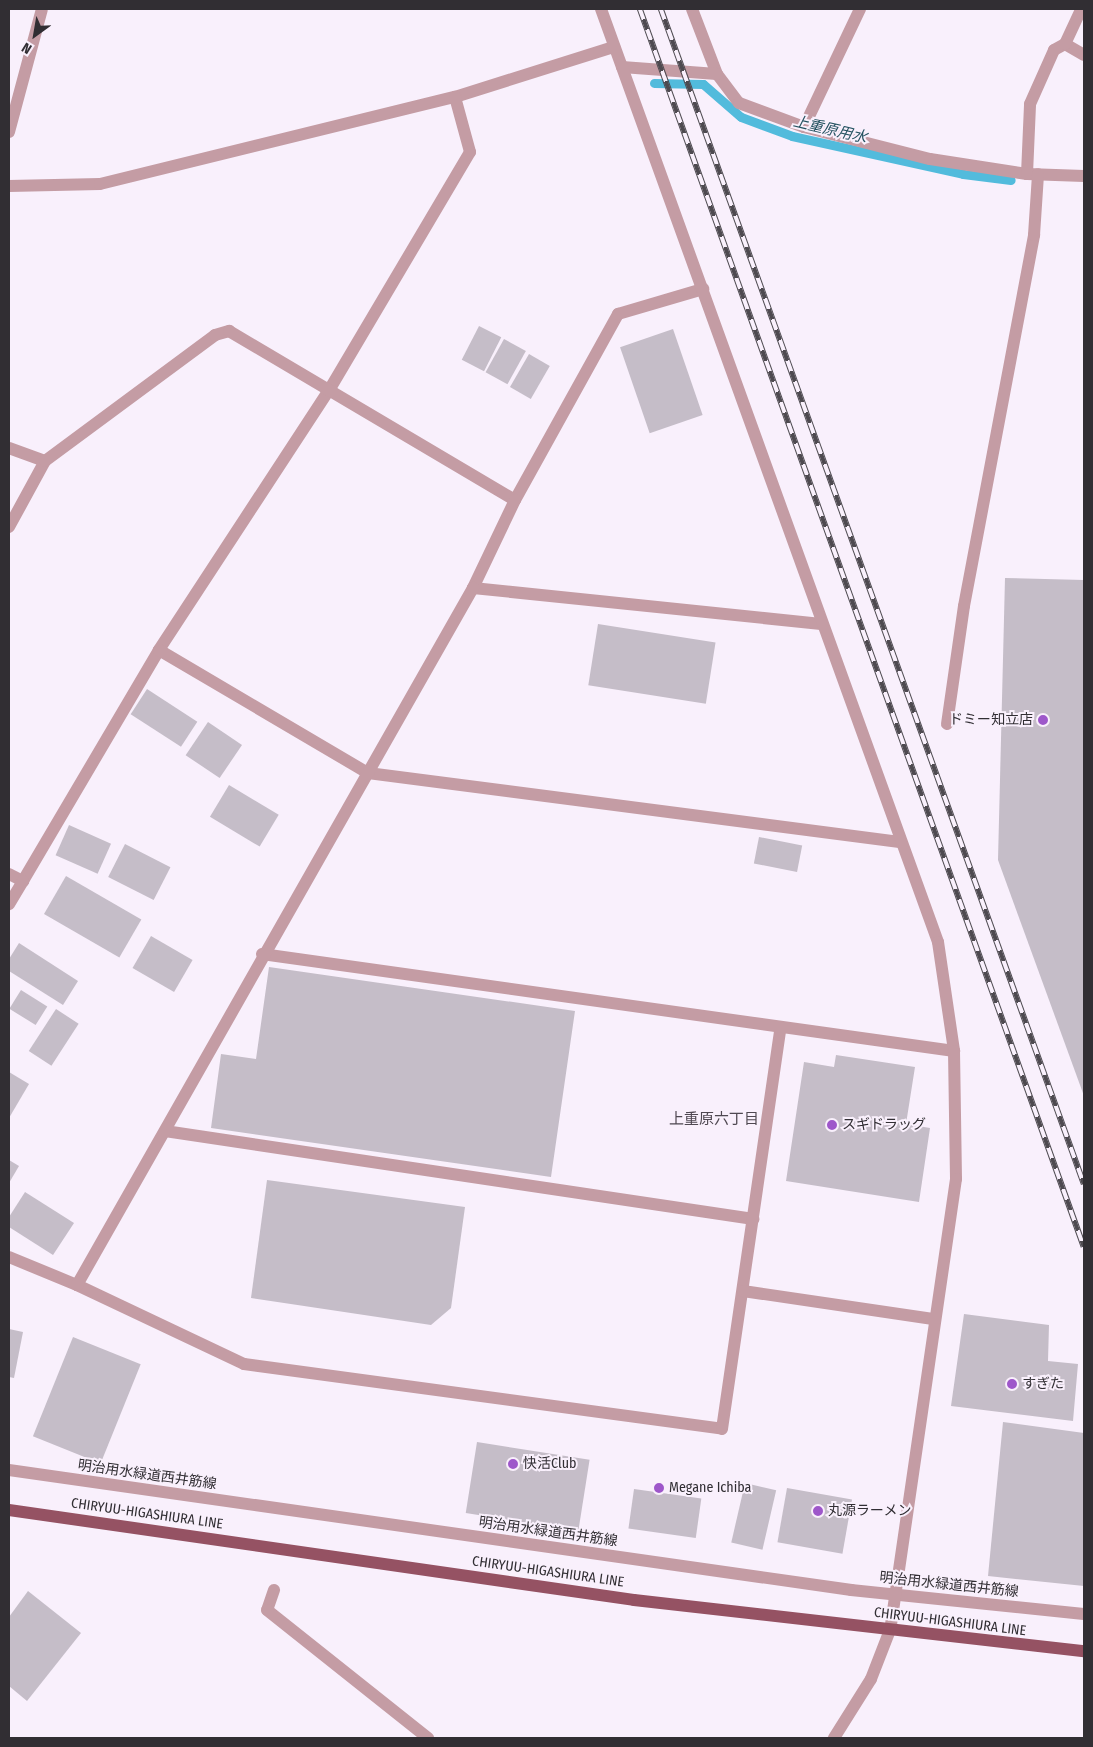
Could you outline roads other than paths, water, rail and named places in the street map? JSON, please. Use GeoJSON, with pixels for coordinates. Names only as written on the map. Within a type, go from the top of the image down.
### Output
{"type":"FeatureCollection","features":[{"type":"Feature","properties":{"kind":"main road","name":"CHIRYUU-HIGASHIURA LINE"},"geometry":{"type":"LineString","coordinates":[[9,1510],[634,1600],[1084,1652]]}},
{"type":"Feature","properties":{"kind":"street"},"geometry":{"type":"LineString","coordinates":[[9,132],[42,9]]}},
{"type":"Feature","properties":{"kind":"street"},"geometry":{"type":"LineString","coordinates":[[601,9],[703,289],[821,624],[938,942],[954,1050],[956,1179],[933,1319],[893,1595],[890,1630],[871,1679],[834,1738]]}},
{"type":"Feature","properties":{"kind":"street"},"geometry":{"type":"LineString","coordinates":[[692,9],[717,74],[739,103],[804,127],[930,159],[1033,174],[1084,176]]}},
{"type":"Feature","properties":{"kind":"street"},"geometry":{"type":"LineString","coordinates":[[804,127],[860,9]]}},
{"type":"Feature","properties":{"kind":"street"},"geometry":{"type":"LineString","coordinates":[[947,724],[964,606],[1034,235],[1030,104],[1054,50],[1065,44],[1080,9]]}},
{"type":"Feature","properties":{"kind":"street"},"geometry":{"type":"LineString","coordinates":[[1065,44],[1084,54]]}},
{"type":"Feature","properties":{"kind":"street"},"geometry":{"type":"LineString","coordinates":[[9,186],[100,184],[455,97],[614,47]]}},
{"type":"Feature","properties":{"kind":"street"},"geometry":{"type":"LineString","coordinates":[[622,67],[717,74]]}},
{"type":"Feature","properties":{"kind":"street"},"geometry":{"type":"LineString","coordinates":[[9,904],[159,650],[329,390],[470,152],[455,97]]}},
{"type":"Feature","properties":{"kind":"street"},"geometry":{"type":"LineString","coordinates":[[77,1285],[262,954],[474,588],[514,500],[618,314],[703,289]]}},
{"type":"Feature","properties":{"kind":"street"},"geometry":{"type":"LineString","coordinates":[[9,527],[44,461],[215,335],[228,331],[514,500]]}},
{"type":"Feature","properties":{"kind":"street"},"geometry":{"type":"LineString","coordinates":[[9,448],[44,461]]}},
{"type":"Feature","properties":{"kind":"street"},"geometry":{"type":"LineString","coordinates":[[474,588],[821,624]]}},
{"type":"Feature","properties":{"kind":"street"},"geometry":{"type":"LineString","coordinates":[[159,650],[368,773],[900,842]]}},
{"type":"Feature","properties":{"kind":"street"},"geometry":{"type":"LineString","coordinates":[[9,874],[23,881]]}},
{"type":"Feature","properties":{"kind":"street"},"geometry":{"type":"LineString","coordinates":[[262,954],[954,1050]]}},
{"type":"Feature","properties":{"kind":"street"},"geometry":{"type":"LineString","coordinates":[[9,1257],[77,1285],[244,1364],[722,1429],[781,1027]]}},
{"type":"Feature","properties":{"kind":"street"},"geometry":{"type":"LineString","coordinates":[[165,1130],[753,1219]]}},
{"type":"Feature","properties":{"kind":"street"},"geometry":{"type":"LineString","coordinates":[[743,1291],[933,1319]]}},
{"type":"Feature","properties":{"kind":"street","name":"明治用水緑道西井筋線"},"geometry":{"type":"LineString","coordinates":[[9,1470],[893,1595],[1084,1614]]}},
{"type":"Feature","properties":{"kind":"street"},"geometry":{"type":"LineString","coordinates":[[274,1590],[267,1610],[428,1738]]}},
{"type":"Feature","properties":{"kind":"waterway","name":"上重原用水"},"geometry":{"type":"LineString","coordinates":[[654,83],[703,84],[741,117],[792,136],[963,174],[1011,180]]}},
{"type":"Feature","properties":{"kind":"railway"},"geometry":{"type":"LineString","coordinates":[[640,9],[1084,1247]]}},
{"type":"Feature","properties":{"kind":"railway"},"geometry":{"type":"LineString","coordinates":[[661,9],[1084,1184]]}},
{"type":"Feature","properties":{"kind":"place","name":"ドミー知立店"},"geometry":{"type":"Point","coordinates":[1043,720]}},
{"type":"Feature","properties":{"kind":"place","name":"スギドラッグ"},"geometry":{"type":"Point","coordinates":[832,1125]}},
{"type":"Feature","properties":{"kind":"place","name":"すぎた"},"geometry":{"type":"Point","coordinates":[1012,1384]}},
{"type":"Feature","properties":{"kind":"place","name":"快活Club"},"geometry":{"type":"Point","coordinates":[513,1464]}},
{"type":"Feature","properties":{"kind":"place","name":"Megane Ichiba"},"geometry":{"type":"Point","coordinates":[659,1488]}},
{"type":"Feature","properties":{"kind":"place","name":"丸源ラーメン"},"geometry":{"type":"Point","coordinates":[818,1511]}},
{"type":"Feature","properties":{"kind":"district","name":"上重原六丁目"},"geometry":{"type":"Point","coordinates":[714,1120]}}]}
